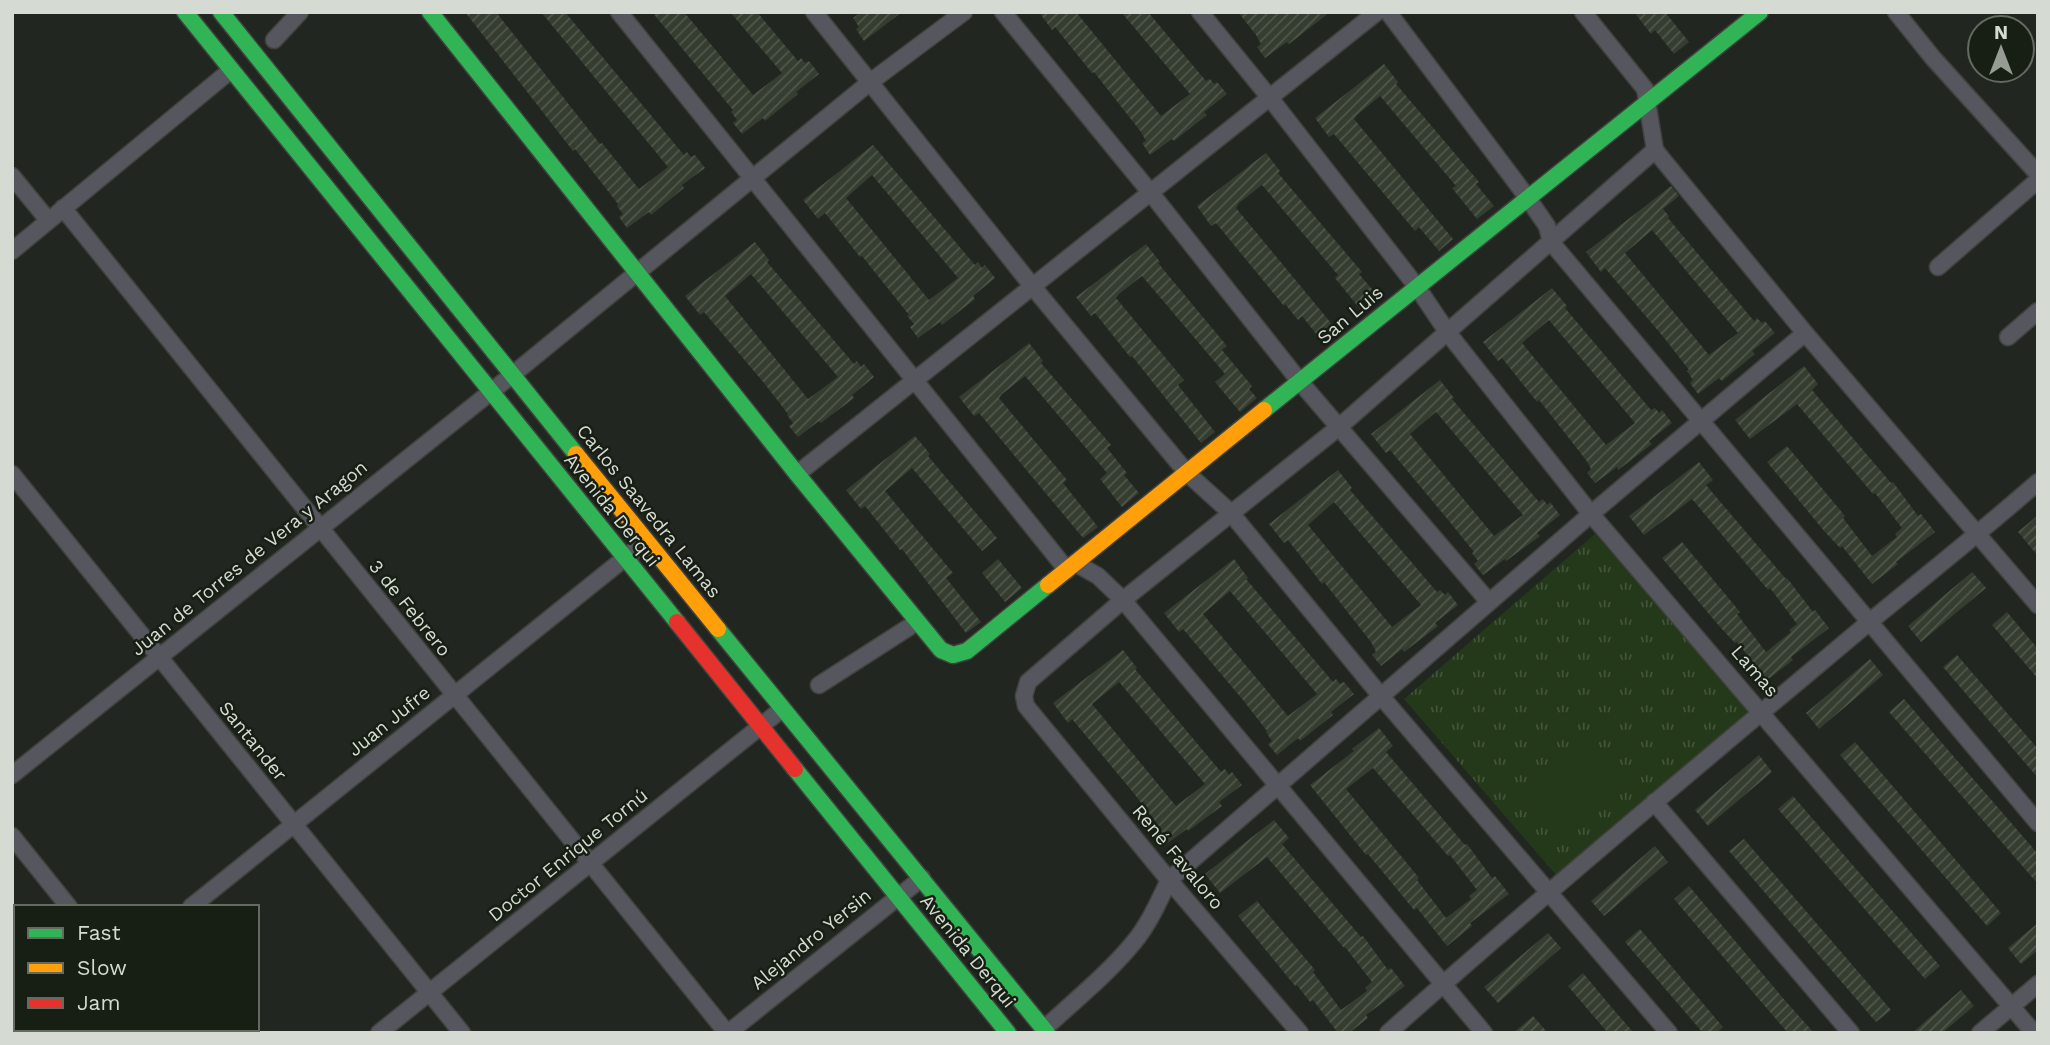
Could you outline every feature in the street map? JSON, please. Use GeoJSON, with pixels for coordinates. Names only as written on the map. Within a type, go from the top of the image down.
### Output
{"type":"FeatureCollection","features":[{"type":"Feature","properties":{"kind":"main road","name":"Avenida Derqui"},"geometry":{"type":"LineString","coordinates":[[185,12],[1007,1033]]}},
{"type":"Feature","properties":{"kind":"main road","name":"Carlos Saavedra Lamas"},"geometry":{"type":"LineString","coordinates":[[221,12],[782,709],[1046,1031]]}},
{"type":"Feature","properties":{"kind":"main road"},"geometry":{"type":"LineString","coordinates":[[430,12],[917,622]]}},
{"type":"Feature","properties":{"kind":"main road","name":"San Luis"},"geometry":{"type":"LineString","coordinates":[[917,622],[941,650],[953,655],[967,651],[1301,383],[1527,197],[1760,12]]}},
{"type":"Feature","properties":{"kind":"street"},"geometry":{"type":"LineString","coordinates":[[274,40],[300,12]]}},
{"type":"Feature","properties":{"kind":"street"},"geometry":{"type":"LineString","coordinates":[[619,12],[914,380],[1071,566],[1098,576],[1123,600],[1484,1033]]}},
{"type":"Feature","properties":{"kind":"street"},"geometry":{"type":"LineString","coordinates":[[814,12],[1033,287],[1187,472],[1230,512],[1381,695],[1669,1033]]}},
{"type":"Feature","properties":{"kind":"street","name":"Juan de Torres de Vera y Aragon"},"geometry":{"type":"LineString","coordinates":[[12,775],[512,375],[869,83],[964,12]]}},
{"type":"Feature","properties":{"kind":"street"},"geometry":{"type":"LineString","coordinates":[[1003,12],[1301,383],[1489,602]]}},
{"type":"Feature","properties":{"kind":"street","name":"Lamas"},"geometry":{"type":"LineString","coordinates":[[1200,12],[1270,98],[1417,287],[1448,334],[1591,514],[1763,712],[2034,1033]]}},
{"type":"Feature","properties":{"kind":"street"},"geometry":{"type":"LineString","coordinates":[[797,474],[1377,12]]}},
{"type":"Feature","properties":{"kind":"street"},"geometry":{"type":"LineString","coordinates":[[1388,12],[1527,197],[1547,226],[1551,242],[2038,823]]}},
{"type":"Feature","properties":{"kind":"street"},"geometry":{"type":"LineString","coordinates":[[1583,12],[1645,89],[1655,149],[1805,334],[2038,605]]}},
{"type":"Feature","properties":{"kind":"street"},"geometry":{"type":"LineString","coordinates":[[1896,12],[1933,58],[2038,173]]}},
{"type":"Feature","properties":{"kind":"street"},"geometry":{"type":"LineString","coordinates":[[12,251],[231,70]]}},
{"type":"Feature","properties":{"kind":"street"},"geometry":{"type":"LineString","coordinates":[[1123,600],[1339,427],[1448,334],[1655,149]]}},
{"type":"Feature","properties":{"kind":"street"},"geometry":{"type":"LineString","coordinates":[[12,176],[48,220]]}},
{"type":"Feature","properties":{"kind":"street"},"geometry":{"type":"LineString","coordinates":[[1938,267],[2038,180]]}},
{"type":"Feature","properties":{"kind":"street","name":"3 de Febrero"},"geometry":{"type":"LineString","coordinates":[[63,208],[727,1033]]}},
{"type":"Feature","properties":{"kind":"street"},"geometry":{"type":"LineString","coordinates":[[2008,337],[2038,311]]}},
{"type":"Feature","properties":{"kind":"street"},"geometry":{"type":"LineString","coordinates":[[1046,1031],[1136,940],[1169,880],[1591,514],[1805,334]]}},
{"type":"Feature","properties":{"kind":"street","name":"Santander"},"geometry":{"type":"LineString","coordinates":[[12,474],[462,1033]]}},
{"type":"Feature","properties":{"kind":"street"},"geometry":{"type":"LineString","coordinates":[[1388,1033],[1654,803],[1870,622],[1979,535],[2038,482]]}},
{"type":"Feature","properties":{"kind":"street","name":"Juan Jufre"},"geometry":{"type":"LineString","coordinates":[[193,905],[646,541]]}},
{"type":"Feature","properties":{"kind":"street","name":"René Favaloro"},"geometry":{"type":"LineString","coordinates":[[1123,600],[1028,682],[1024,696],[1026,706],[1169,880],[1300,1033]]}},
{"type":"Feature","properties":{"kind":"street"},"geometry":{"type":"LineString","coordinates":[[819,685],[917,622]]}},
{"type":"Feature","properties":{"kind":"street","name":"Doctor Enrique Tornú"},"geometry":{"type":"LineString","coordinates":[[379,1033],[782,709]]}},
{"type":"Feature","properties":{"kind":"street"},"geometry":{"type":"LineString","coordinates":[[1654,803],[1851,1033]]}},
{"type":"Feature","properties":{"kind":"street"},"geometry":{"type":"LineString","coordinates":[[12,836],[67,905]]}},
{"type":"Feature","properties":{"kind":"street","name":"Alejandro Yersin"},"geometry":{"type":"LineString","coordinates":[[727,1033],[922,878]]}},
{"type":"Feature","properties":{"kind":"street"},"geometry":{"type":"LineString","coordinates":[[1980,1033],[2038,984]]}},
{"type":"Feature","properties":{"kind":"green space"},"geometry":{"type":"Polygon","coordinates":[[[1595,534],[1749,712],[1557,876],[1404,699],[1595,534]]]}},
{"type":"Feature","properties":{"kind":"green space"},"geometry":{"type":"Polygon","coordinates":[[[1587,749],[1622,790],[1560,843],[1525,801],[1587,749]]]}},
{"type":"Feature","properties":{"kind":"building"},"geometry":{"type":"Polygon","coordinates":[[[465,12],[496,12],[639,189],[668,167],[541,12],[565,12],[684,155],[687,152],[691,157],[695,155],[705,168],[682,185],[684,188],[651,215],[649,212],[627,228],[619,217],[623,214],[618,204],[575,149],[573,151],[465,12]]]}},
{"type":"Feature","properties":{"kind":"building"},"geometry":{"type":"Polygon","coordinates":[[[652,12],[684,12],[753,95],[782,73],[730,12],[757,12],[798,61],[801,58],[805,63],[809,61],[819,74],[765,121],[763,118],[742,134],[733,123],[737,120],[731,112],[733,110],[652,12]]]}},
{"type":"Feature","properties":{"kind":"building"},"geometry":{"type":"Polygon","coordinates":[[[861,12],[902,12],[864,41],[853,18],[861,12]]]}},
{"type":"Feature","properties":{"kind":"building"},"geometry":{"type":"Polygon","coordinates":[[[1039,12],[1076,12],[1161,116],[1190,94],[1121,12],[1148,12],[1206,81],[1210,79],[1214,84],[1217,82],[1227,94],[1204,112],[1207,115],[1174,141],[1172,139],[1150,155],[1142,143],[1146,141],[1141,132],[1094,72],[1092,73],[1055,27],[1052,30],[1039,12]]]}},
{"type":"Feature","properties":{"kind":"building"},"geometry":{"type":"Polygon","coordinates":[[[1238,12],[1330,12],[1289,44],[1287,42],[1265,58],[1257,47],[1261,44],[1256,35],[1238,12]]]}},
{"type":"Feature","properties":{"kind":"building"},"geometry":{"type":"Polygon","coordinates":[[[1634,12],[1665,12],[1689,42],[1674,54],[1655,30],[1651,34],[1634,12]]]}},
{"type":"Feature","properties":{"kind":"building"},"geometry":{"type":"Polygon","coordinates":[[[1384,64],[1398,82],[1396,84],[1479,182],[1476,184],[1494,206],[1477,219],[1452,188],[1456,186],[1380,96],[1354,119],[1453,239],[1439,251],[1419,227],[1415,231],[1334,134],[1329,137],[1315,118],[1384,64]]]}},
{"type":"Feature","properties":{"kind":"building"},"geometry":{"type":"Polygon","coordinates":[[[873,145],[975,265],[978,262],[982,268],[985,265],[995,278],[973,296],[975,299],[942,325],[940,322],[918,338],[910,327],[914,324],[907,316],[909,315],[862,256],[860,257],[825,213],[818,219],[803,200],[873,145]],[[872,175],[846,198],[929,300],[958,278],[872,175]]]}},
{"type":"Feature","properties":{"kind":"building"},"geometry":{"type":"Polygon","coordinates":[[[1266,153],[1280,171],[1278,173],[1362,272],[1359,274],[1377,295],[1360,309],[1335,278],[1338,275],[1262,185],[1239,203],[1236,208],[1336,329],[1321,340],[1302,316],[1298,320],[1285,304],[1284,306],[1216,223],[1211,226],[1197,206],[1266,153]]]}},
{"type":"Feature","properties":{"kind":"building"},"geometry":{"type":"Polygon","coordinates":[[[1671,186],[1679,196],[1663,209],[1668,218],[1754,321],[1757,318],[1762,323],[1765,321],[1775,333],[1752,351],[1755,354],[1722,381],[1719,378],[1698,394],[1690,383],[1693,380],[1687,371],[1689,370],[1665,339],[1605,268],[1601,272],[1586,252],[1671,186]],[[1652,230],[1625,253],[1709,355],[1738,333],[1652,230]]]}},
{"type":"Feature","properties":{"kind":"building"},"geometry":{"type":"Polygon","coordinates":[[[755,242],[769,260],[767,262],[854,364],[857,361],[861,367],[864,364],[874,377],[852,395],[854,398],[798,437],[789,426],[793,423],[788,414],[764,383],[704,312],[700,315],[685,296],[755,242]],[[751,274],[725,296],[808,399],[838,377],[751,274]]]}},
{"type":"Feature","properties":{"kind":"building"},"geometry":{"type":"Polygon","coordinates":[[[1146,244],[1160,262],[1158,263],[1227,346],[1222,350],[1252,386],[1249,389],[1257,398],[1240,412],[1215,382],[1225,374],[1142,276],[1119,294],[1116,298],[1184,380],[1178,385],[1215,432],[1201,443],[1132,356],[1130,357],[1095,313],[1091,316],[1076,297],[1146,244]]]}},
{"type":"Feature","properties":{"kind":"building"},"geometry":{"type":"Polygon","coordinates":[[[1552,288],[1567,306],[1565,308],[1651,410],[1655,408],[1659,413],[1662,410],[1672,423],[1649,441],[1652,444],[1618,470],[1617,467],[1595,483],[1587,473],[1591,469],[1586,460],[1539,400],[1537,402],[1502,358],[1498,361],[1483,342],[1552,288]],[[1549,320],[1522,343],[1606,445],[1635,423],[1549,320]]]}},
{"type":"Feature","properties":{"kind":"building"},"geometry":{"type":"Polygon","coordinates":[[[1029,343],[1043,361],[1041,363],[1111,445],[1107,448],[1139,493],[1122,507],[1100,479],[1107,473],[1025,376],[1002,394],[999,398],[1067,480],[1063,483],[1098,527],[1083,538],[979,413],[974,416],[959,397],[1029,343]]]}},
{"type":"Feature","properties":{"kind":"building"},"geometry":{"type":"Polygon","coordinates":[[[1804,366],[1818,384],[1812,390],[1891,483],[1893,482],[1918,516],[1921,514],[1935,532],[1872,584],[1767,462],[1787,446],[1845,516],[1843,518],[1872,556],[1897,537],[1895,534],[1902,528],[1875,493],[1873,494],[1797,404],[1750,439],[1735,420],[1804,366]]]}},
{"type":"Feature","properties":{"kind":"building"},"geometry":{"type":"Polygon","coordinates":[[[1440,380],[1454,398],[1452,399],[1539,502],[1543,499],[1547,505],[1550,502],[1560,515],[1537,533],[1540,536],[1483,575],[1474,564],[1478,561],[1472,553],[1474,552],[1390,450],[1386,453],[1371,434],[1440,380]],[[1436,412],[1410,434],[1494,536],[1523,515],[1436,412]]]}},
{"type":"Feature","properties":{"kind":"building"},"geometry":{"type":"Polygon","coordinates":[[[915,436],[930,454],[928,456],[997,538],[982,551],[912,468],[885,491],[953,573],[946,578],[981,622],[966,633],[902,549],[900,550],[865,506],[861,509],[846,490],[915,436]]]}},
{"type":"Feature","properties":{"kind":"building"},"geometry":{"type":"Polygon","coordinates":[[[1699,462],[1713,480],[1706,485],[1829,628],[1791,657],[1793,660],[1767,680],[1662,558],[1682,542],[1740,612],[1737,614],[1766,652],[1797,624],[1770,588],[1768,590],[1692,499],[1644,535],[1629,516],[1699,462]]]}},
{"type":"Feature","properties":{"kind":"building"},"geometry":{"type":"Polygon","coordinates":[[[1338,470],[1352,488],[1350,490],[1437,592],[1440,590],[1445,595],[1448,592],[1458,605],[1435,623],[1438,626],[1381,666],[1372,655],[1376,652],[1371,642],[1324,582],[1322,584],[1288,540],[1284,543],[1269,524],[1338,470]],[[1334,502],[1308,525],[1392,627],[1421,605],[1334,502]]]}},
{"type":"Feature","properties":{"kind":"building"},"geometry":{"type":"Polygon","coordinates":[[[2038,515],[2038,556],[2018,532],[2038,515]]]}},
{"type":"Feature","properties":{"kind":"building"},"geometry":{"type":"Polygon","coordinates":[[[998,559],[1022,588],[1005,602],[982,573],[998,559]]]}},
{"type":"Feature","properties":{"kind":"building"},"geometry":{"type":"Polygon","coordinates":[[[1234,559],[1248,578],[1246,579],[1333,682],[1336,679],[1340,684],[1344,682],[1354,694],[1331,712],[1333,715],[1277,755],[1268,744],[1272,741],[1267,731],[1243,700],[1183,629],[1179,632],[1164,613],[1234,559]],[[1230,591],[1203,614],[1288,716],[1317,694],[1230,591]]]}},
{"type":"Feature","properties":{"kind":"building"},"geometry":{"type":"Polygon","coordinates":[[[1972,572],[1986,588],[1921,642],[1908,626],[1972,572]]]}},
{"type":"Feature","properties":{"kind":"building"},"geometry":{"type":"Polygon","coordinates":[[[2007,612],[2038,649],[2038,679],[1992,625],[2007,612]]]}},
{"type":"Feature","properties":{"kind":"building"},"geometry":{"type":"Polygon","coordinates":[[[1123,650],[1137,668],[1135,669],[1221,772],[1225,769],[1229,775],[1232,772],[1242,785],[1219,802],[1222,806],[1165,845],[1157,834],[1160,831],[1154,823],[1156,822],[1132,791],[1072,719],[1068,723],[1053,703],[1123,650]],[[1119,682],[1092,704],[1176,806],[1205,784],[1119,682]]]}},
{"type":"Feature","properties":{"kind":"building"},"geometry":{"type":"Polygon","coordinates":[[[1957,655],[2038,749],[2038,778],[1943,667],[1957,655]]]}},
{"type":"Feature","properties":{"kind":"building"},"geometry":{"type":"Polygon","coordinates":[[[1870,659],[1883,675],[1819,729],[1806,713],[1870,659]]]}},
{"type":"Feature","properties":{"kind":"building"},"geometry":{"type":"Polygon","coordinates":[[[1904,699],[2038,854],[2038,884],[1889,712],[1904,699]]]}},
{"type":"Feature","properties":{"kind":"building"},"geometry":{"type":"Polygon","coordinates":[[[1379,728],[1393,746],[1386,752],[1465,845],[1467,844],[1492,878],[1495,876],[1509,894],[1470,923],[1472,926],[1447,946],[1417,908],[1414,910],[1368,854],[1366,855],[1310,785],[1354,751],[1352,749],[1379,728]],[[1373,768],[1346,789],[1419,878],[1417,880],[1446,918],[1471,899],[1469,896],[1477,890],[1450,855],[1448,856],[1373,768]]]}},
{"type":"Feature","properties":{"kind":"building"},"geometry":{"type":"Polygon","coordinates":[[[1855,742],[2001,913],[1987,926],[1840,755],[1855,742]]]}},
{"type":"Feature","properties":{"kind":"building"},"geometry":{"type":"Polygon","coordinates":[[[1759,755],[1772,772],[1708,826],[1695,810],[1759,755]]]}},
{"type":"Feature","properties":{"kind":"building"},"geometry":{"type":"Polygon","coordinates":[[[1793,796],[1940,966],[1925,979],[1778,809],[1793,796]]]}},
{"type":"Feature","properties":{"kind":"building"},"geometry":{"type":"Polygon","coordinates":[[[1274,820],[1289,838],[1282,844],[1361,937],[1363,936],[1388,970],[1391,968],[1405,986],[1366,1015],[1368,1018],[1349,1033],[1338,1033],[1313,1000],[1310,1002],[1297,985],[1295,986],[1238,916],[1257,901],[1315,970],[1313,972],[1341,1010],[1367,991],[1365,988],[1372,982],[1267,857],[1220,893],[1205,874],[1274,820]]]}},
{"type":"Feature","properties":{"kind":"building"},"geometry":{"type":"Polygon","coordinates":[[[1744,839],[1891,1010],[1876,1022],[1729,851],[1744,839]]]}},
{"type":"Feature","properties":{"kind":"building"},"geometry":{"type":"Polygon","coordinates":[[[1655,846],[1668,862],[1604,916],[1591,901],[1655,846]]]}},
{"type":"Feature","properties":{"kind":"building"},"geometry":{"type":"Polygon","coordinates":[[[1689,886],[1814,1033],[1788,1033],[1757,997],[1674,899],[1689,886]]]}},
{"type":"Feature","properties":{"kind":"building"},"geometry":{"type":"Polygon","coordinates":[[[2038,923],[2038,950],[2021,964],[2008,948],[2038,923]]]}},
{"type":"Feature","properties":{"kind":"building"},"geometry":{"type":"Polygon","coordinates":[[[1640,929],[1723,1027],[1716,1033],[1703,1033],[1625,942],[1640,929]]]}},
{"type":"Feature","properties":{"kind":"building"},"geometry":{"type":"Polygon","coordinates":[[[1548,933],[1561,948],[1498,1003],[1484,987],[1548,933]]]}},
{"type":"Feature","properties":{"kind":"building"},"geometry":{"type":"Polygon","coordinates":[[[1583,973],[1634,1033],[1608,1033],[1589,1011],[1568,986],[1583,973]]]}},
{"type":"Feature","properties":{"kind":"building"},"geometry":{"type":"Polygon","coordinates":[[[1961,990],[1974,1006],[1942,1033],[1912,1033],[1961,990]]]}},
{"type":"Feature","properties":{"kind":"building"},"geometry":{"type":"Polygon","coordinates":[[[1533,1016],[1548,1033],[1513,1033],[1533,1016]]]}},
{"type":"Feature","properties":{"kind":"traffic: fast"},"geometry":{"type":"LineString","coordinates":[[185,12],[677,622]]}},
{"type":"Feature","properties":{"kind":"traffic: fast"},"geometry":{"type":"LineString","coordinates":[[221,12],[576,454]]}},
{"type":"Feature","properties":{"kind":"traffic: fast"},"geometry":{"type":"LineString","coordinates":[[430,12],[797,474],[941,650],[953,655],[967,651],[1048,585]]}},
{"type":"Feature","properties":{"kind":"traffic: fast"},"geometry":{"type":"LineString","coordinates":[[1264,410],[1760,12]]}},
{"type":"Feature","properties":{"kind":"traffic: fast"},"geometry":{"type":"LineString","coordinates":[[718,629],[1047,1033]]}},
{"type":"Feature","properties":{"kind":"traffic: fast"},"geometry":{"type":"LineString","coordinates":[[795,769],[1008,1033]]}},
{"type":"Feature","properties":{"kind":"traffic: slow"},"geometry":{"type":"LineString","coordinates":[[1048,585],[1264,410]]}},
{"type":"Feature","properties":{"kind":"traffic: slow"},"geometry":{"type":"LineString","coordinates":[[576,454],[718,629]]}},
{"type":"Feature","properties":{"kind":"traffic: jam"},"geometry":{"type":"LineString","coordinates":[[677,622],[795,769]]}}]}
